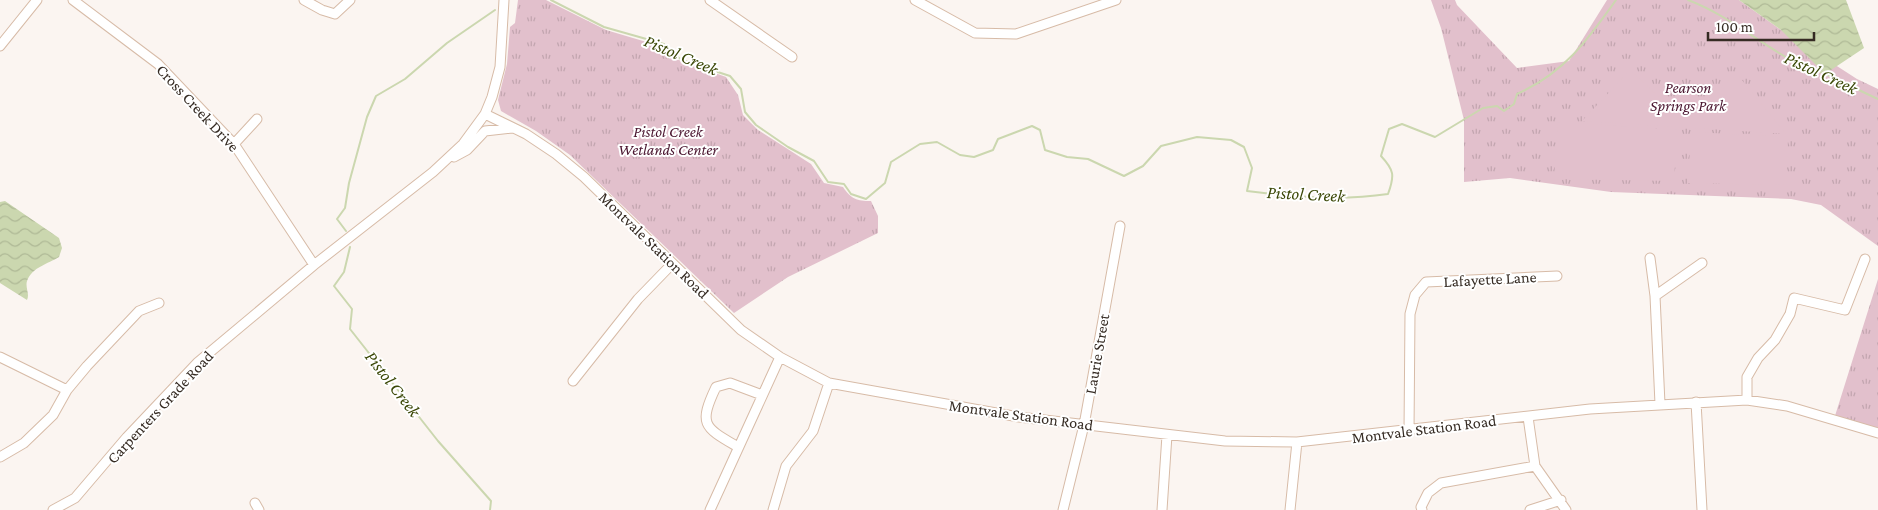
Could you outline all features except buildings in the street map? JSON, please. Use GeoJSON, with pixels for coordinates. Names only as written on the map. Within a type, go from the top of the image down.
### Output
{"type":"FeatureCollection","features":[{"type":"Feature","properties":{"kind":"street"},"geometry":{"type":"LineString","coordinates":[[0,46],[37,0]]}},
{"type":"Feature","properties":{"kind":"street","name":"Cross Creek Drive"},"geometry":{"type":"LineString","coordinates":[[73,0],[158,64],[234,144],[314,265]]}},
{"type":"Feature","properties":{"kind":"street"},"geometry":{"type":"LineString","coordinates":[[304,0],[322,10],[335,14],[350,0]]}},
{"type":"Feature","properties":{"kind":"street"},"geometry":{"type":"LineString","coordinates":[[314,265],[447,161],[463,144],[485,114],[500,67],[504,0]]}},
{"type":"Feature","properties":{"kind":"street"},"geometry":{"type":"LineString","coordinates":[[710,0],[792,57]]}},
{"type":"Feature","properties":{"kind":"street"},"geometry":{"type":"LineString","coordinates":[[915,0],[975,33],[1016,34],[1116,0]]}},
{"type":"Feature","properties":{"kind":"street","name":"Montvale Station Road"},"geometry":{"type":"LineString","coordinates":[[485,114],[514,128],[556,154],[584,177],[741,330],[780,357],[829,383],[1019,417],[1167,436],[1225,441],[1297,442],[1660,404],[1747,400],[1787,406],[1878,433]]}},
{"type":"Feature","properties":{"kind":"street"},"geometry":{"type":"LineString","coordinates":[[234,144],[257,119]]}},
{"type":"Feature","properties":{"kind":"street"},"geometry":{"type":"LineString","coordinates":[[447,161],[467,150],[485,131],[514,128]]}},
{"type":"Feature","properties":{"kind":"street","name":"Laurie Street"},"geometry":{"type":"LineString","coordinates":[[1063,510],[1084,425],[1120,226]]}},
{"type":"Feature","properties":{"kind":"street"},"geometry":{"type":"LineString","coordinates":[[1650,258],[1655,296],[1660,404]]}},
{"type":"Feature","properties":{"kind":"street"},"geometry":{"type":"LineString","coordinates":[[1747,400],[1748,377],[1758,358],[1775,340],[1786,321],[1794,298],[1845,310],[1865,259]]}},
{"type":"Feature","properties":{"kind":"street"},"geometry":{"type":"LineString","coordinates":[[1655,296],[1702,263]]}},
{"type":"Feature","properties":{"kind":"street"},"geometry":{"type":"LineString","coordinates":[[573,382],[638,300],[672,264]]}},
{"type":"Feature","properties":{"kind":"street","name":"Carpenters Grade Road"},"geometry":{"type":"LineString","coordinates":[[53,510],[75,498],[196,363],[314,265]]}},
{"type":"Feature","properties":{"kind":"street","name":"Lafayette Lane"},"geometry":{"type":"LineString","coordinates":[[1409,431],[1410,314],[1415,295],[1426,282],[1557,276]]}},
{"type":"Feature","properties":{"kind":"street"},"geometry":{"type":"LineString","coordinates":[[0,457],[24,443],[36,433],[58,409],[67,390],[140,311],[159,303]]}},
{"type":"Feature","properties":{"kind":"street"},"geometry":{"type":"LineString","coordinates":[[0,357],[67,390]]}},
{"type":"Feature","properties":{"kind":"street"},"geometry":{"type":"LineString","coordinates":[[710,510],[780,357]]}},
{"type":"Feature","properties":{"kind":"street"},"geometry":{"type":"LineString","coordinates":[[738,447],[709,427],[704,417],[716,387],[730,383],[762,395]]}},
{"type":"Feature","properties":{"kind":"street"},"geometry":{"type":"LineString","coordinates":[[773,510],[786,466],[813,431],[829,383]]}},
{"type":"Feature","properties":{"kind":"street"},"geometry":{"type":"LineString","coordinates":[[1696,402],[1702,510]]}},
{"type":"Feature","properties":{"kind":"street"},"geometry":{"type":"LineString","coordinates":[[1528,417],[1535,466],[1561,500],[1566,510]]}},
{"type":"Feature","properties":{"kind":"street"},"geometry":{"type":"LineString","coordinates":[[1162,510],[1167,436]]}},
{"type":"Feature","properties":{"kind":"street"},"geometry":{"type":"LineString","coordinates":[[1293,510],[1297,442]]}},
{"type":"Feature","properties":{"kind":"street"},"geometry":{"type":"LineString","coordinates":[[1422,510],[1421,507],[1428,493],[1441,483],[1535,466]]}},
{"type":"Feature","properties":{"kind":"street"},"geometry":{"type":"LineString","coordinates":[[1530,510],[1561,500]]}},
{"type":"Feature","properties":{"kind":"green space","name":"Pistol Creek Wetlands Center"},"geometry":{"type":"Polygon","coordinates":[[[518,0],[546,0],[606,30],[660,46],[665,55],[726,77],[738,95],[743,115],[758,130],[811,164],[824,183],[843,187],[855,198],[871,201],[878,216],[878,233],[788,277],[734,313],[570,155],[536,131],[501,111],[498,100],[507,64],[510,27],[515,23],[518,0]]]}},
{"type":"Feature","properties":{"kind":"green space","name":"Pearson Springs Park"},"geometry":{"type":"Polygon","coordinates":[[[1431,0],[1455,0],[1457,5],[1517,68],[1569,61],[1607,0],[1739,0],[1781,30],[1857,79],[1878,89],[1878,246],[1821,205],[1791,199],[1611,192],[1510,178],[1464,182],[1464,120],[1441,28],[1431,0]]]}},
{"type":"Feature","properties":{"kind":"green space"},"geometry":{"type":"Polygon","coordinates":[[[1630,70],[1683,119],[1737,74],[1786,134],[1582,121],[1630,70]]]}},
{"type":"Feature","properties":{"kind":"green space"},"geometry":{"type":"Polygon","coordinates":[[[1558,122],[1677,130],[1674,181],[1554,179],[1558,122]]]}},
{"type":"Feature","properties":{"kind":"green space"},"geometry":{"type":"Polygon","coordinates":[[[1691,132],[1788,137],[1786,185],[1688,183],[1691,132]]]}},
{"type":"Feature","properties":{"kind":"green space"},"geometry":{"type":"Polygon","coordinates":[[[1878,279],[1878,433],[1834,419],[1878,279]]]}},
{"type":"Feature","properties":{"kind":"water"},"geometry":{"type":"Polygon","coordinates":[[[1739,0],[1846,0],[1864,48],[1825,74],[1781,30],[1739,0]]]}},
{"type":"Feature","properties":{"kind":"water"},"geometry":{"type":"Polygon","coordinates":[[[5,201],[59,238],[62,248],[59,257],[36,269],[29,276],[27,281],[27,300],[0,283],[0,202],[5,201]]]}},
{"type":"Feature","properties":{"kind":"waterway","name":"Pistol Creek"},"geometry":{"type":"LineString","coordinates":[[551,0],[604,27],[664,44],[666,52],[690,63],[730,76],[741,89],[745,112],[756,125],[788,147],[814,161],[828,182],[844,184],[851,194],[866,199],[885,183],[891,162],[920,144],[937,142],[960,155],[974,157],[993,150],[998,139],[1032,126],[1040,130],[1045,150],[1067,157],[1088,159],[1124,176],[1143,166],[1161,146],[1197,137],[1231,140],[1244,147],[1252,168],[1247,191],[1317,197],[1353,197],[1388,194],[1392,182],[1392,173],[1389,165],[1381,156],[1389,129],[1402,124],[1435,137],[1483,108],[1497,106],[1504,111],[1514,104],[1517,94],[1534,86],[1561,66],[1595,29],[1616,0]]}},
{"type":"Feature","properties":{"kind":"waterway","name":"Pistol Creek"},"geometry":{"type":"LineString","coordinates":[[1688,0],[1725,18],[1788,58],[1878,99]]}},
{"type":"Feature","properties":{"kind":"waterway","name":"Pistol Creek"},"geometry":{"type":"LineString","coordinates":[[346,231],[337,219],[345,208],[349,183],[367,117],[376,96],[405,79],[447,43],[495,10]]}},
{"type":"Feature","properties":{"kind":"waterway","name":"Pistol Creek"},"geometry":{"type":"LineString","coordinates":[[350,247],[344,272],[334,286],[352,309],[350,329],[438,441],[491,501],[490,510]]}}]}
